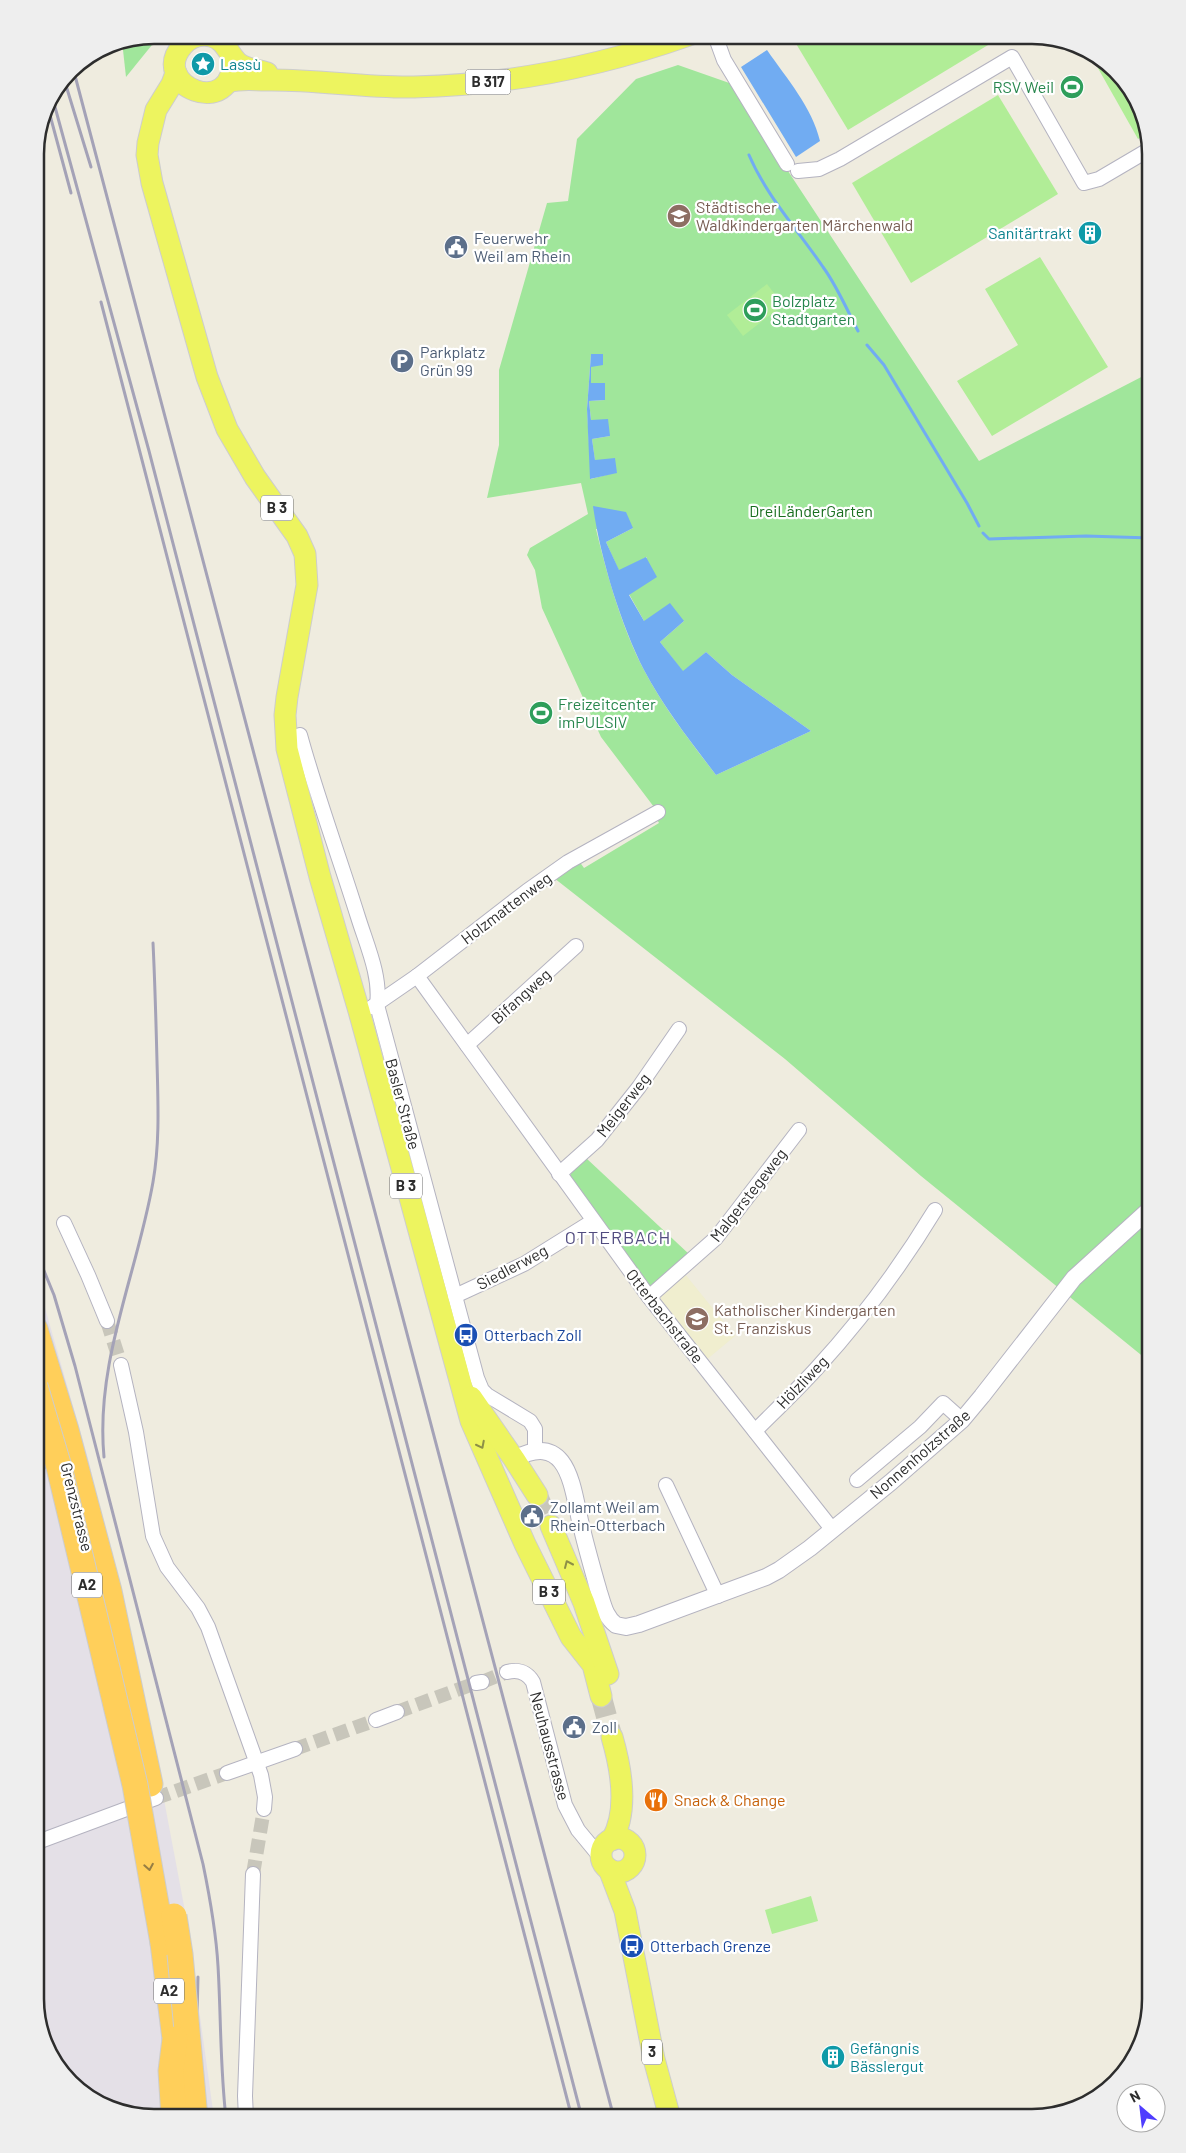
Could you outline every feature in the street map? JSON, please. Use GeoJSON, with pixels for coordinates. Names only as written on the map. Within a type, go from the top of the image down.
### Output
{"type":"FeatureCollection","features":[{"type":"Feature","properties":{"kind":"highway","name":"A2"},"geometry":{"type":"LineString","coordinates":[[44,1358],[64,1421],[111,1601],[165,1859],[180,1954],[183,2109]]}},
{"type":"Feature","properties":{"kind":"highway","name":"A2"},"geometry":{"type":"LineString","coordinates":[[44,1417],[59,1468],[135,1785],[162,1943],[181,2033],[194,2109]]}},
{"type":"Feature","properties":{"kind":"highway"},"geometry":{"type":"LineString","coordinates":[[173,2109],[171,2071],[181,2033],[198,2049],[207,2109]]}},
{"type":"Feature","properties":{"kind":"main road","name":"B 3"},"geometry":{"type":"LineString","coordinates":[[184,44],[176,58],[176,73],[172,84],[159,103],[148,143],[148,170],[207,377],[227,429],[255,477],[297,536],[305,554],[307,585],[285,715],[287,749],[320,877],[368,1008],[448,1342],[462,1384],[471,1421],[526,1544],[573,1640],[598,1663]]}},
{"type":"Feature","properties":{"kind":"main road"},"geometry":{"type":"LineString","coordinates":[[176,73],[184,85],[191,90],[209,93],[215,91],[228,82],[232,70],[233,58],[224,44]]}},
{"type":"Feature","properties":{"kind":"main road","name":"B 317"},"geometry":{"type":"LineString","coordinates":[[228,82],[237,79],[281,79],[414,87],[477,83],[524,78],[585,66],[664,44]]}},
{"type":"Feature","properties":{"kind":"main road","name":"B 317"},"geometry":{"type":"LineString","coordinates":[[233,58],[240,64],[281,79]]}},
{"type":"Feature","properties":{"kind":"main road","name":"B 3"},"geometry":{"type":"LineString","coordinates":[[154,124],[173,102],[191,90]]}},
{"type":"Feature","properties":{"kind":"main road","name":"B 3"},"geometry":{"type":"LineString","coordinates":[[462,1384],[514,1458],[537,1496]]}},
{"type":"Feature","properties":{"kind":"main road"},"geometry":{"type":"LineString","coordinates":[[494,1470],[514,1458]]}},
{"type":"Feature","properties":{"kind":"main road","name":"B 3"},"geometry":{"type":"LineString","coordinates":[[551,1526],[584,1602],[595,1638],[598,1663]]}},
{"type":"Feature","properties":{"kind":"main road"},"geometry":{"type":"LineString","coordinates":[[598,1663],[608,1695]]}},
{"type":"Feature","properties":{"kind":"main road","name":"3"},"geometry":{"type":"LineString","coordinates":[[618,1736],[622,1806],[626,1817],[614,1854],[654,2059],[668,2109]]}},
{"type":"Feature","properties":{"kind":"street"},"geometry":{"type":"LineString","coordinates":[[718,44],[724,60],[793,168],[800,172],[819,169],[840,159],[1012,57],[1084,183],[1099,179],[1142,154]]}},
{"type":"Feature","properties":{"kind":"street","name":"Basler Straße"},"geometry":{"type":"LineString","coordinates":[[300,735],[318,798],[378,984],[368,1008],[455,1296],[477,1378],[482,1390],[504,1407],[530,1421],[535,1429],[535,1450]]}},
{"type":"Feature","properties":{"kind":"street","name":"Holzmattenweg"},"geometry":{"type":"LineString","coordinates":[[368,1008],[417,976],[527,891],[568,862],[658,812]]}},
{"type":"Feature","properties":{"kind":"street","name":"Bifangweg"},"geometry":{"type":"LineString","coordinates":[[466,1045],[576,946]]}},
{"type":"Feature","properties":{"kind":"street","name":"Otterbachstraße"},"geometry":{"type":"LineString","coordinates":[[417,976],[649,1297],[832,1529]]}},
{"type":"Feature","properties":{"kind":"street","name":"Meigerweg"},"geometry":{"type":"LineString","coordinates":[[559,1174],[597,1140],[639,1087],[679,1030]]}},
{"type":"Feature","properties":{"kind":"street","name":"Malgerstegeweg"},"geometry":{"type":"LineString","coordinates":[[649,1297],[716,1238],[799,1130]]}},
{"type":"Feature","properties":{"kind":"street","name":"Hölzliweg"},"geometry":{"type":"LineString","coordinates":[[755,1431],[816,1368],[858,1320],[910,1250],[935,1210]]}},
{"type":"Feature","properties":{"kind":"street","name":"Nonnenholzstraße"},"geometry":{"type":"LineString","coordinates":[[535,1450],[545,1450],[556,1456],[562,1461],[570,1478],[605,1610],[613,1622],[621,1627],[639,1624],[718,1596],[779,1570],[832,1529],[962,1420],[1074,1278],[1142,1216]]}},
{"type":"Feature","properties":{"kind":"street","name":"Siedlerweg"},"geometry":{"type":"LineString","coordinates":[[455,1296],[524,1264],[593,1221]]}},
{"type":"Feature","properties":{"kind":"street"},"geometry":{"type":"LineString","coordinates":[[64,1223],[88,1275],[106,1321]]}},
{"type":"Feature","properties":{"kind":"street"},"geometry":{"type":"LineString","coordinates":[[121,1365],[136,1432],[153,1536],[166,1567],[190,1598],[208,1627],[264,1785],[264,1809]]}},
{"type":"Feature","properties":{"kind":"street","name":"Grenzstrasse"},"geometry":{"type":"LineString","coordinates":[[44,1388],[79,1512],[137,1765],[142,1803]]}},
{"type":"Feature","properties":{"kind":"street","name":"Nonnenholzstraße"},"geometry":{"type":"LineString","coordinates":[[858,1480],[920,1427],[943,1403],[962,1420]]}},
{"type":"Feature","properties":{"kind":"street"},"geometry":{"type":"LineString","coordinates":[[44,1435],[59,1436]]}},
{"type":"Feature","properties":{"kind":"street"},"geometry":{"type":"LineString","coordinates":[[514,1458],[535,1450]]}},
{"type":"Feature","properties":{"kind":"street"},"geometry":{"type":"LineString","coordinates":[[666,1485],[718,1596]]}},
{"type":"Feature","properties":{"kind":"street","name":"Neuhausstrasse"},"geometry":{"type":"LineString","coordinates":[[508,1672],[521,1672],[533,1682],[569,1816],[582,1836],[614,1854]]}},
{"type":"Feature","properties":{"kind":"street"},"geometry":{"type":"LineString","coordinates":[[376,1720],[397,1712]]}},
{"type":"Feature","properties":{"kind":"street"},"geometry":{"type":"LineString","coordinates":[[228,1774],[295,1749]]}},
{"type":"Feature","properties":{"kind":"street"},"geometry":{"type":"LineString","coordinates":[[44,1840],[156,1798]]}},
{"type":"Feature","properties":{"kind":"street"},"geometry":{"type":"LineString","coordinates":[[246,2109],[253,1874]]}},
{"type":"Feature","properties":{"kind":"shaded area","name":"Katholischer Kindergarten St. Franziskus"},"geometry":{"type":"Polygon","coordinates":[[[685,1274],[735,1336],[705,1361],[660,1302],[662,1293],[685,1274]]]}},
{"type":"Feature","properties":{"kind":"shaded area"},"geometry":{"type":"Polygon","coordinates":[[[44,1304],[89,1462],[159,1773],[187,1922],[213,2109],[146,2109],[132,2107],[105,2098],[81,2082],[66,2066],[52,2041],[47,2028],[45,2014],[44,1304]]]}},
{"type":"Feature","properties":{"kind":"green space"},"geometry":{"type":"Polygon","coordinates":[[[153,44],[126,77],[123,48],[153,44]]]}},
{"type":"Feature","properties":{"kind":"green space"},"geometry":{"type":"Polygon","coordinates":[[[796,44],[990,44],[848,130],[796,44]]]}},
{"type":"Feature","properties":{"kind":"green space"},"geometry":{"type":"Polygon","coordinates":[[[1095,64],[1110,76],[1128,99],[1139,125],[1141,137],[1138,139],[1095,64]]]}},
{"type":"Feature","properties":{"kind":"green space","name":"DreiLänderGarten"},"geometry":{"type":"Polygon","coordinates":[[[678,65],[735,85],[786,168],[979,461],[1142,377],[1142,1356],[921,1176],[785,1059],[554,878],[579,861],[584,868],[659,823],[654,814],[657,811],[601,737],[542,608],[535,570],[527,555],[530,548],[588,514],[581,483],[487,498],[499,445],[499,370],[547,203],[568,201],[577,139],[636,79],[678,65]],[[591,354],[587,409],[591,479],[617,472],[595,461],[592,439],[610,436],[591,420],[589,401],[605,400],[605,383],[591,384],[591,367],[603,354],[591,354]],[[633,528],[596,529],[616,601],[636,654],[660,698],[716,775],[811,731],[732,675],[706,652],[683,672],[660,642],[684,621],[644,621],[629,594],[647,557],[619,571],[606,542],[633,528]]]}},
{"type":"Feature","properties":{"kind":"green space"},"geometry":{"type":"Polygon","coordinates":[[[998,95],[1058,194],[911,283],[852,183],[998,95]]]}},
{"type":"Feature","properties":{"kind":"green space"},"geometry":{"type":"Polygon","coordinates":[[[1040,257],[1108,367],[992,436],[957,381],[1018,345],[985,289],[1040,257]]]}},
{"type":"Feature","properties":{"kind":"green space","name":"Bolzplatz Stadtgarten"},"geometry":{"type":"Polygon","coordinates":[[[767,284],[783,305],[743,336],[727,315],[767,284]]]}},
{"type":"Feature","properties":{"kind":"green space"},"geometry":{"type":"Polygon","coordinates":[[[586,1158],[690,1255],[653,1287],[649,1287],[569,1178],[572,1171],[586,1158]]]}},
{"type":"Feature","properties":{"kind":"green space"},"geometry":{"type":"Polygon","coordinates":[[[811,1896],[818,1921],[772,1934],[765,1910],[811,1896]]]}},
{"type":"Feature","properties":{"kind":"water"},"geometry":{"type":"Polygon","coordinates":[[[767,50],[805,105],[820,141],[796,157],[741,67],[767,50]]]}},
{"type":"Feature","properties":{"kind":"water"},"geometry":{"type":"Polygon","coordinates":[[[591,354],[603,354],[603,365],[591,367],[591,383],[605,383],[605,400],[589,401],[591,420],[608,419],[610,436],[592,439],[595,460],[615,458],[617,473],[590,479],[587,409],[591,354]]]}},
{"type":"Feature","properties":{"kind":"water"},"geometry":{"type":"Polygon","coordinates":[[[593,506],[626,512],[633,528],[606,542],[619,570],[646,557],[657,577],[629,595],[644,621],[670,603],[684,621],[660,642],[683,671],[706,652],[732,675],[811,731],[716,775],[660,698],[635,652],[606,568],[593,506]]]}},
{"type":"Feature","properties":{"kind":"waterway"},"geometry":{"type":"LineString","coordinates":[[749,155],[774,199],[828,274],[858,331]]}},
{"type":"Feature","properties":{"kind":"waterway"},"geometry":{"type":"LineString","coordinates":[[867,345],[884,365],[979,526]]}},
{"type":"Feature","properties":{"kind":"waterway"},"geometry":{"type":"LineString","coordinates":[[983,533],[989,539],[1086,536],[1142,538]]}},
{"type":"Feature","properties":{"kind":"tunnel"},"geometry":{"type":"LineString","coordinates":[[107,1321],[121,1365]]}},
{"type":"Feature","properties":{"kind":"tunnel"},"geometry":{"type":"LineString","coordinates":[[537,1495],[551,1526]]}},
{"type":"Feature","properties":{"kind":"tunnel"},"geometry":{"type":"LineString","coordinates":[[482,1682],[507,1672]]}},
{"type":"Feature","properties":{"kind":"tunnel"},"geometry":{"type":"LineString","coordinates":[[397,1712],[476,1683]]}},
{"type":"Feature","properties":{"kind":"tunnel"},"geometry":{"type":"LineString","coordinates":[[601,1696],[612,1737]]}},
{"type":"Feature","properties":{"kind":"tunnel"},"geometry":{"type":"LineString","coordinates":[[295,1749],[376,1720]]}},
{"type":"Feature","properties":{"kind":"tunnel"},"geometry":{"type":"LineString","coordinates":[[156,1798],[227,1773]]}},
{"type":"Feature","properties":{"kind":"tunnel"},"geometry":{"type":"LineString","coordinates":[[253,1874],[264,1809]]}},
{"type":"Feature","properties":{"kind":"railway"},"geometry":{"type":"LineString","coordinates":[[75,77],[612,2109]]}},
{"type":"Feature","properties":{"kind":"railway"},"geometry":{"type":"LineString","coordinates":[[66,87],[91,167]]}},
{"type":"Feature","properties":{"kind":"railway"},"geometry":{"type":"LineString","coordinates":[[55,106],[149,451],[580,2109]]}},
{"type":"Feature","properties":{"kind":"railway"},"geometry":{"type":"LineString","coordinates":[[50,117],[71,193]]}},
{"type":"Feature","properties":{"kind":"railway"},"geometry":{"type":"LineString","coordinates":[[101,302],[570,2109]]}},
{"type":"Feature","properties":{"kind":"railway"},"geometry":{"type":"LineString","coordinates":[[104,1457],[103,1422],[111,1352],[146,1216],[157,1152],[158,1092],[153,943]]}},
{"type":"Feature","properties":{"kind":"railway"},"geometry":{"type":"LineString","coordinates":[[44,1271],[54,1295],[75,1366],[203,1864],[217,1953],[225,2109]]}},
{"type":"Feature","properties":{"kind":"railway"},"geometry":{"type":"LineString","coordinates":[[181,2109],[193,2048],[198,1977]]}},
{"type":"Feature","properties":{"kind":"railway"},"geometry":{"type":"LineString","coordinates":[[167,2109],[181,2075]]}},
{"type":"Feature","properties":{"kind":"place","name":"Lassù"},"geometry":{"type":"Point","coordinates":[203,64]}},
{"type":"Feature","properties":{"kind":"place","name":"RSV Weil"},"geometry":{"type":"Point","coordinates":[1072,87]}},
{"type":"Feature","properties":{"kind":"place","name":"Städtischer Waldkindergarten Märchenwald"},"geometry":{"type":"Point","coordinates":[679,216]}},
{"type":"Feature","properties":{"kind":"place","name":"Sanitärtrakt"},"geometry":{"type":"Point","coordinates":[1090,233]}},
{"type":"Feature","properties":{"kind":"place","name":"Feuerwehr Weil am Rhein"},"geometry":{"type":"Point","coordinates":[456,247]}},
{"type":"Feature","properties":{"kind":"place","name":"Bolzplatz Stadtgarten"},"geometry":{"type":"Point","coordinates":[755,310]}},
{"type":"Feature","properties":{"kind":"place","name":"Parkplatz Grün 99"},"geometry":{"type":"Point","coordinates":[402,361]}},
{"type":"Feature","properties":{"kind":"place","name":"Freizeitcenter imPULSIV"},"geometry":{"type":"Point","coordinates":[541,713]}},
{"type":"Feature","properties":{"kind":"place","name":"Katholischer Kindergarten St. Franziskus"},"geometry":{"type":"Point","coordinates":[697,1319]}},
{"type":"Feature","properties":{"kind":"place","name":"Otterbach Zoll"},"geometry":{"type":"Point","coordinates":[466,1335]}},
{"type":"Feature","properties":{"kind":"place","name":"Zollamt Weil am Rhein-Otterbach"},"geometry":{"type":"Point","coordinates":[532,1516]}},
{"type":"Feature","properties":{"kind":"place","name":"Zoll"},"geometry":{"type":"Point","coordinates":[574,1727]}},
{"type":"Feature","properties":{"kind":"place","name":"Snack & Change"},"geometry":{"type":"Point","coordinates":[656,1800]}},
{"type":"Feature","properties":{"kind":"place","name":"Otterbach Grenze"},"geometry":{"type":"Point","coordinates":[632,1946]}},
{"type":"Feature","properties":{"kind":"place","name":"Gefängnis Bässlergut"},"geometry":{"type":"Point","coordinates":[833,2057]}},
{"type":"Feature","properties":{"kind":"district","name":"OTTERBACH"},"geometry":{"type":"Point","coordinates":[618,1238]}}]}
